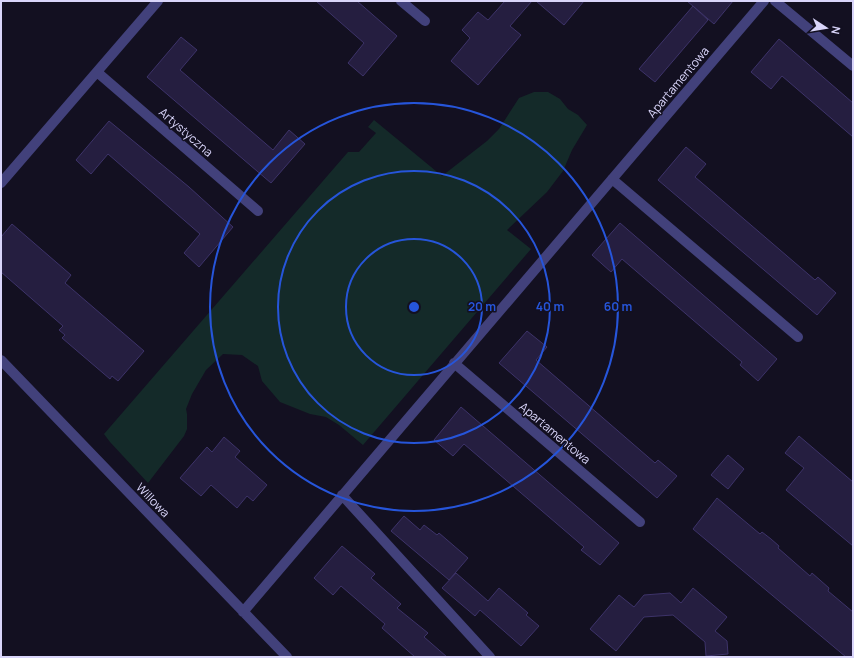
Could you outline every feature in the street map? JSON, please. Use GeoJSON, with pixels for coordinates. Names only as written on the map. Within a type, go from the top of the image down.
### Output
{"type":"FeatureCollection","features":[{"type":"Feature","properties":{"kind":"street"},"geometry":{"type":"LineString","coordinates":[[1,183],[158,1]]}},
{"type":"Feature","properties":{"kind":"street"},"geometry":{"type":"LineString","coordinates":[[401,1],[425,21]]}},
{"type":"Feature","properties":{"kind":"street","name":"Apartamentowa"},"geometry":{"type":"LineString","coordinates":[[243,612],[764,1]]}},
{"type":"Feature","properties":{"kind":"street"},"geometry":{"type":"LineString","coordinates":[[775,1],[853,66]]}},
{"type":"Feature","properties":{"kind":"street","name":"Artystyczna"},"geometry":{"type":"LineString","coordinates":[[96,72],[258,211]]}},
{"type":"Feature","properties":{"kind":"street"},"geometry":{"type":"LineString","coordinates":[[612,179],[798,337]]}},
{"type":"Feature","properties":{"kind":"street","name":"Willowa"},"geometry":{"type":"LineString","coordinates":[[1,360],[286,657]]}},
{"type":"Feature","properties":{"kind":"street","name":"Apartamentowa"},"geometry":{"type":"LineString","coordinates":[[454,363],[640,522]]}},
{"type":"Feature","properties":{"kind":"street"},"geometry":{"type":"LineString","coordinates":[[342,495],[490,657]]}},
{"type":"Feature","properties":{"kind":"green space"},"geometry":{"type":"Polygon","coordinates":[[[534,92],[548,92],[560,99],[568,109],[578,115],[587,125],[572,150],[563,171],[547,192],[507,230],[531,249],[363,445],[339,425],[326,417],[310,414],[280,402],[262,381],[258,366],[242,355],[223,354],[206,370],[192,394],[186,409],[187,429],[184,436],[148,483],[110,442],[104,434],[348,152],[359,152],[376,133],[368,127],[374,120],[442,176],[487,141],[499,129],[519,98],[534,92]]]}},
{"type":"Feature","properties":{"kind":"building"},"geometry":{"type":"Polygon","coordinates":[[[316,1],[357,1],[397,36],[363,76],[348,63],[364,43],[316,1]]]}},
{"type":"Feature","properties":{"kind":"building"},"geometry":{"type":"Polygon","coordinates":[[[505,1],[532,1],[510,26],[521,35],[478,85],[451,61],[470,38],[462,30],[478,12],[488,20],[505,1]]]}},
{"type":"Feature","properties":{"kind":"building"},"geometry":{"type":"Polygon","coordinates":[[[536,1],[584,1],[564,25],[536,1]]]}},
{"type":"Feature","properties":{"kind":"building"},"geometry":{"type":"Polygon","coordinates":[[[687,1],[733,1],[714,24],[687,1]]]}},
{"type":"Feature","properties":{"kind":"building"},"geometry":{"type":"Polygon","coordinates":[[[693,6],[708,20],[655,82],[639,69],[693,6]]]}},
{"type":"Feature","properties":{"kind":"building"},"geometry":{"type":"Polygon","coordinates":[[[181,37],[197,50],[180,70],[273,150],[289,130],[305,144],[271,183],[147,77],[181,37]]]}},
{"type":"Feature","properties":{"kind":"building"},"geometry":{"type":"Polygon","coordinates":[[[779,39],[853,103],[853,137],[782,76],[771,89],[751,72],[779,39]]]}},
{"type":"Feature","properties":{"kind":"building"},"geometry":{"type":"Polygon","coordinates":[[[109,121],[189,187],[233,227],[199,267],[184,253],[200,234],[108,154],[91,174],[76,160],[109,121]]]}},
{"type":"Feature","properties":{"kind":"building"},"geometry":{"type":"Polygon","coordinates":[[[686,147],[706,164],[695,177],[815,280],[818,277],[836,293],[817,315],[658,180],[686,147]]]}},
{"type":"Feature","properties":{"kind":"building"},"geometry":{"type":"Polygon","coordinates":[[[620,223],[777,359],[758,381],[740,365],[742,362],[622,259],[611,272],[592,255],[620,223]]]}},
{"type":"Feature","properties":{"kind":"building"},"geometry":{"type":"Polygon","coordinates":[[[12,224],[71,275],[65,283],[144,351],[118,381],[112,376],[110,379],[62,338],[65,335],[59,330],[63,326],[1,272],[1,237],[12,224]]]}},
{"type":"Feature","properties":{"kind":"building"},"geometry":{"type":"Polygon","coordinates":[[[527,331],[547,347],[536,360],[655,463],[658,460],[677,476],[657,498],[499,363],[527,331]]]}},
{"type":"Feature","properties":{"kind":"building"},"geometry":{"type":"Polygon","coordinates":[[[461,407],[619,543],[600,565],[581,550],[584,547],[464,444],[453,456],[434,440],[461,407]]]}},
{"type":"Feature","properties":{"kind":"building"},"geometry":{"type":"Polygon","coordinates":[[[799,436],[853,482],[853,546],[786,490],[804,468],[785,453],[799,436]]]}},
{"type":"Feature","properties":{"kind":"building"},"geometry":{"type":"Polygon","coordinates":[[[224,437],[240,451],[235,457],[267,485],[253,501],[247,496],[237,508],[211,485],[201,496],[180,478],[207,447],[212,452],[224,437]]]}},
{"type":"Feature","properties":{"kind":"building"},"geometry":{"type":"Polygon","coordinates":[[[728,455],[744,469],[728,489],[711,475],[728,455]]]}},
{"type":"Feature","properties":{"kind":"building"},"geometry":{"type":"Polygon","coordinates":[[[717,498],[760,534],[762,532],[771,539],[779,546],[778,548],[810,576],[812,573],[829,588],[828,591],[853,612],[853,657],[846,657],[693,529],[717,498]]]}},
{"type":"Feature","properties":{"kind":"building"},"geometry":{"type":"Polygon","coordinates":[[[404,516],[420,530],[424,525],[437,535],[439,533],[468,558],[449,580],[391,531],[404,516]]]}},
{"type":"Feature","properties":{"kind":"building"},"geometry":{"type":"Polygon","coordinates":[[[342,546],[375,574],[371,578],[401,604],[397,608],[428,633],[424,637],[447,657],[415,657],[382,628],[385,624],[341,586],[333,595],[314,578],[342,546]]]}},
{"type":"Feature","properties":{"kind":"building"},"geometry":{"type":"Polygon","coordinates":[[[456,573],[488,601],[499,588],[528,613],[526,615],[539,626],[521,646],[480,610],[475,616],[442,588],[456,573]]]}},
{"type":"Feature","properties":{"kind":"building"},"geometry":{"type":"Polygon","coordinates":[[[693,588],[727,617],[715,631],[727,641],[728,654],[706,656],[705,642],[673,615],[644,617],[616,651],[590,629],[619,595],[634,607],[644,595],[670,593],[681,603],[693,588]]]}}]}
